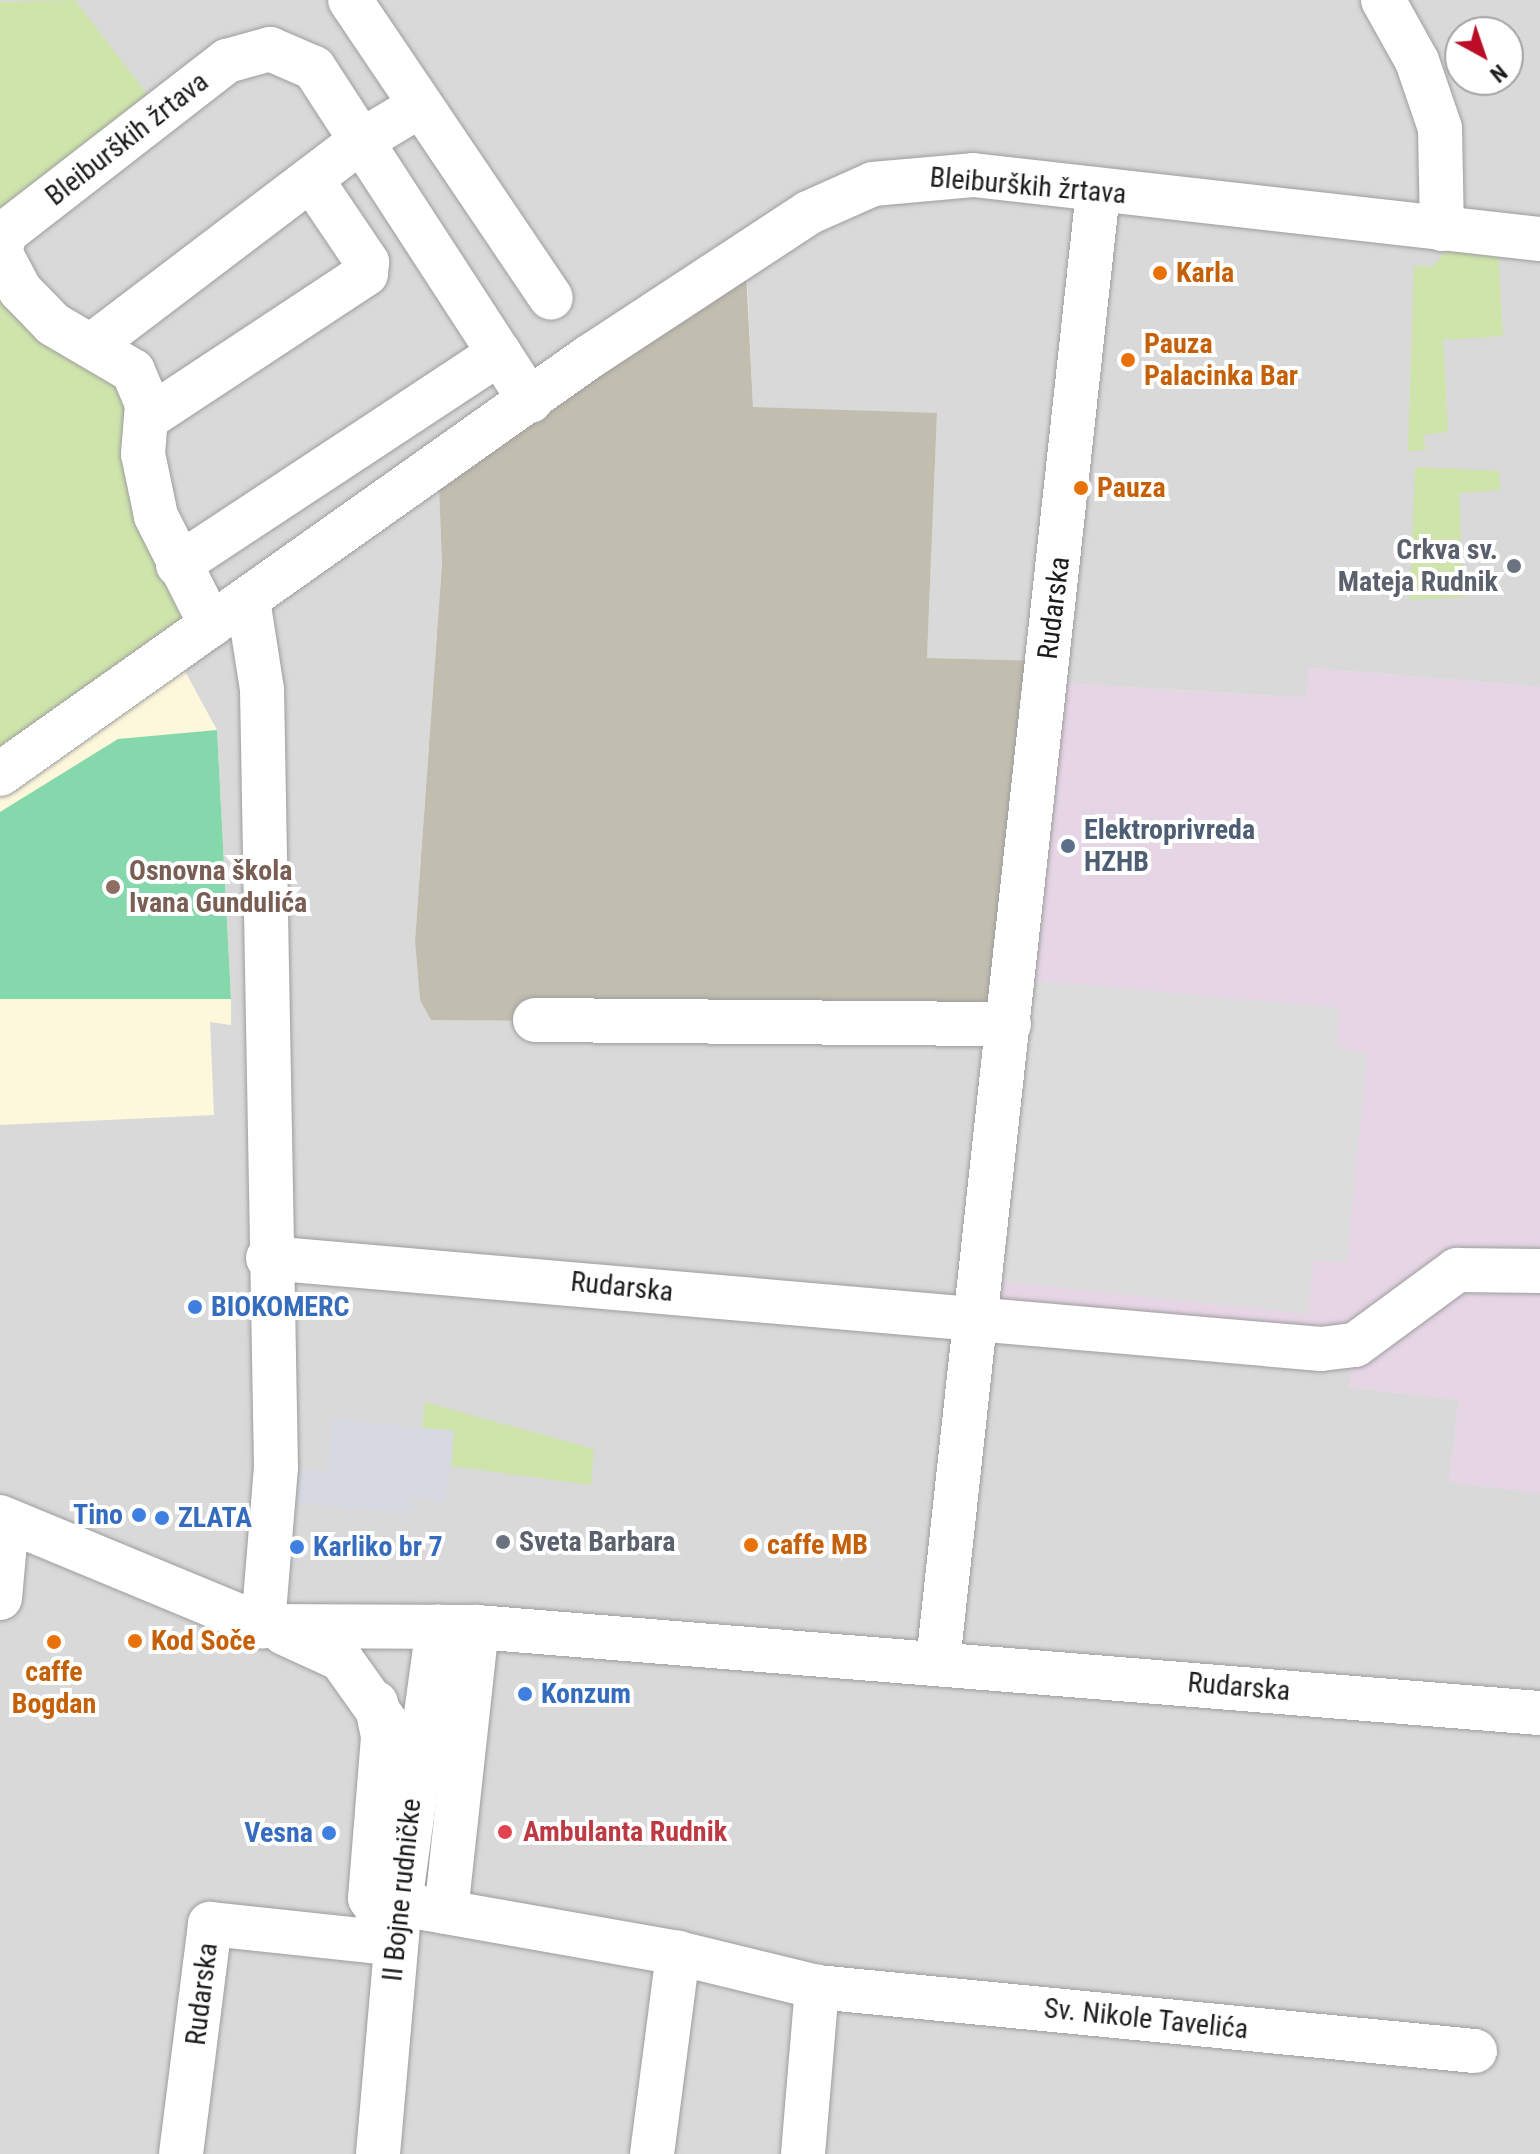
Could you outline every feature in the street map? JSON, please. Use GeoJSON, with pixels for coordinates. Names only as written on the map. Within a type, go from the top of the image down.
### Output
{"type":"FeatureCollection","features":[{"type":"Feature","properties":{"kind":"street"},"geometry":{"type":"LineString","coordinates":[[350,0],[418,107],[551,298]]}},
{"type":"Feature","properties":{"kind":"street"},"geometry":{"type":"LineString","coordinates":[[1383,0],[1417,61],[1440,128],[1442,229]]}},
{"type":"Feature","properties":{"kind":"street","name":"Bleiburških žrtava"},"geometry":{"type":"LineString","coordinates":[[211,625],[178,565],[156,516],[143,454],[146,419],[133,371],[53,324],[20,290],[0,252],[5,233],[227,61],[249,49],[294,55],[314,68],[530,401]]}},
{"type":"Feature","properties":{"kind":"street"},"geometry":{"type":"LineString","coordinates":[[92,345],[361,141],[418,107]]}},
{"type":"Feature","properties":{"kind":"street","name":"Bleiburških žrtava"},"geometry":{"type":"LineString","coordinates":[[0,774],[745,252],[873,184],[973,175],[1098,192],[1540,239]]}},
{"type":"Feature","properties":{"kind":"street"},"geometry":{"type":"LineString","coordinates":[[146,419],[366,274],[367,262],[311,179]]}},
{"type":"Feature","properties":{"kind":"street","name":"Rudarska"},"geometry":{"type":"LineString","coordinates":[[938,1662],[1098,192]]}},
{"type":"Feature","properties":{"kind":"street"},"geometry":{"type":"LineString","coordinates":[[178,565],[499,353]]}},
{"type":"Feature","properties":{"kind":"street"},"geometry":{"type":"LineString","coordinates":[[248,600],[262,689],[268,1258],[276,1467],[263,1626],[341,1659],[376,1703],[415,1774]]}},
{"type":"Feature","properties":{"kind":"street"},"geometry":{"type":"LineString","coordinates":[[535,1020],[1009,1024]]}},
{"type":"Feature","properties":{"kind":"street","name":"Rudarska"},"geometry":{"type":"LineString","coordinates":[[268,1258],[1335,1349],[1355,1345],[1457,1270],[1540,1271]]}},
{"type":"Feature","properties":{"kind":"street","name":"Rudarska"},"geometry":{"type":"LineString","coordinates":[[0,1598],[4,1519],[263,1626],[457,1627],[938,1662],[1540,1713]]}},
{"type":"Feature","properties":{"kind":"street"},"geometry":{"type":"LineString","coordinates":[[446,1912],[457,1627]]}},
{"type":"Feature","properties":{"kind":"street","name":"II Bojne rudničke"},"geometry":{"type":"LineString","coordinates":[[378,2154],[397,1929],[415,1774],[457,1627]]}},
{"type":"Feature","properties":{"kind":"street"},"geometry":{"type":"LineString","coordinates":[[376,1703],[383,1737],[370,1898],[397,1929]]}},
{"type":"Feature","properties":{"kind":"street","name":"Sv. Nikole Tavelića"},"geometry":{"type":"LineString","coordinates":[[397,1929],[446,1912],[678,1953],[817,1987],[1475,2051]]}},
{"type":"Feature","properties":{"kind":"street","name":"Rudarska"},"geometry":{"type":"LineString","coordinates":[[181,2154],[210,1924],[397,1929]]}},
{"type":"Feature","properties":{"kind":"street"},"geometry":{"type":"LineString","coordinates":[[652,2154],[678,1953]]}},
{"type":"Feature","properties":{"kind":"street"},"geometry":{"type":"LineString","coordinates":[[803,2154],[817,1987]]}},
{"type":"Feature","properties":{"kind":"shaded area"},"geometry":{"type":"Polygon","coordinates":[[[0,0],[1540,0],[1540,687],[1310,668],[1307,698],[1062,683],[1047,661],[927,658],[937,414],[753,407],[746,253],[438,462],[442,563],[415,941],[420,999],[995,1016],[1356,1334],[1349,1387],[1459,1400],[1449,1482],[1540,1493],[1540,2154],[0,2154],[0,0]]]}},
{"type":"Feature","properties":{"kind":"shaded area"},"geometry":{"type":"Polygon","coordinates":[[[745,252],[753,407],[937,413],[927,658],[1047,661],[1009,1024],[431,1020],[420,1000],[415,941],[442,563],[438,462],[745,252]]]}},
{"type":"Feature","properties":{"kind":"shaded area","name":"Osnovna škola Ivana Gundulića"},"geometry":{"type":"Polygon","coordinates":[[[174,651],[217,730],[231,1025],[210,1022],[214,1115],[0,1125],[0,774],[174,651]]]}},
{"type":"Feature","properties":{"kind":"shaded area","name":"Elektroprivreda HZHB"},"geometry":{"type":"Polygon","coordinates":[[[1309,668],[1540,687],[1540,1493],[1449,1482],[1459,1400],[1349,1387],[1356,1335],[978,1306],[1062,683],[1306,698],[1309,668]]]}},
{"type":"Feature","properties":{"kind":"shaded area"},"geometry":{"type":"Polygon","coordinates":[[[1030,980],[1339,1008],[1337,1046],[1367,1054],[1347,1262],[1313,1261],[1308,1314],[999,1281],[1030,980]]]}},
{"type":"Feature","properties":{"kind":"shaded area"},"geometry":{"type":"Polygon","coordinates":[[[332,1419],[454,1431],[446,1502],[414,1497],[411,1514],[272,1501],[276,1467],[327,1472],[332,1419]]]}},
{"type":"Feature","properties":{"kind":"green space"},"geometry":{"type":"Polygon","coordinates":[[[75,0],[151,99],[0,221],[0,2],[75,0]]]}},
{"type":"Feature","properties":{"kind":"green space"},"geometry":{"type":"Polygon","coordinates":[[[1452,243],[1498,250],[1503,336],[1443,340],[1448,432],[1423,435],[1426,450],[1408,451],[1414,266],[1434,266],[1452,243]]]}},
{"type":"Feature","properties":{"kind":"green space"},"geometry":{"type":"Polygon","coordinates":[[[0,275],[125,379],[211,625],[0,774],[0,275]]]}},
{"type":"Feature","properties":{"kind":"green space"},"geometry":{"type":"Polygon","coordinates":[[[1415,467],[1499,471],[1500,490],[1459,493],[1464,597],[1410,600],[1415,467]]]}},
{"type":"Feature","properties":{"kind":"green space"},"geometry":{"type":"Polygon","coordinates":[[[217,730],[231,999],[0,999],[0,812],[118,739],[217,730]]]}},
{"type":"Feature","properties":{"kind":"green space"},"geometry":{"type":"Polygon","coordinates":[[[425,1402],[594,1449],[591,1485],[451,1466],[454,1431],[422,1428],[425,1402]]]}},
{"type":"Feature","properties":{"kind":"place","name":"Karla"},"geometry":{"type":"Point","coordinates":[1160,273]}},
{"type":"Feature","properties":{"kind":"place","name":"Pauza Palacinka Bar"},"geometry":{"type":"Point","coordinates":[1128,360]}},
{"type":"Feature","properties":{"kind":"place","name":"Pauza"},"geometry":{"type":"Point","coordinates":[1081,488]}},
{"type":"Feature","properties":{"kind":"place","name":"Crkva sv. Mateja Rudnik"},"geometry":{"type":"Point","coordinates":[1514,566]}},
{"type":"Feature","properties":{"kind":"place","name":"Elektroprivreda HZHB"},"geometry":{"type":"Point","coordinates":[1068,846]}},
{"type":"Feature","properties":{"kind":"place","name":"Osnovna škola Ivana Gundulića"},"geometry":{"type":"Point","coordinates":[113,887]}},
{"type":"Feature","properties":{"kind":"place","name":"BIOKOMERC"},"geometry":{"type":"Point","coordinates":[195,1307]}},
{"type":"Feature","properties":{"kind":"place","name":"Tino"},"geometry":{"type":"Point","coordinates":[139,1515]}},
{"type":"Feature","properties":{"kind":"place","name":"ZLATA"},"geometry":{"type":"Point","coordinates":[162,1518]}},
{"type":"Feature","properties":{"kind":"place","name":"Sveta Barbara"},"geometry":{"type":"Point","coordinates":[503,1542]}},
{"type":"Feature","properties":{"kind":"place","name":"caffe MB"},"geometry":{"type":"Point","coordinates":[751,1545]}},
{"type":"Feature","properties":{"kind":"place","name":"Karliko br 7"},"geometry":{"type":"Point","coordinates":[297,1547]}},
{"type":"Feature","properties":{"kind":"place","name":"Kod Soče"},"geometry":{"type":"Point","coordinates":[135,1641]}},
{"type":"Feature","properties":{"kind":"place","name":"caffe Bogdan"},"geometry":{"type":"Point","coordinates":[54,1642]}},
{"type":"Feature","properties":{"kind":"place","name":"Konzum"},"geometry":{"type":"Point","coordinates":[525,1694]}},
{"type":"Feature","properties":{"kind":"place","name":"Ambulanta Rudnik"},"geometry":{"type":"Point","coordinates":[505,1832]}},
{"type":"Feature","properties":{"kind":"place","name":"Vesna"},"geometry":{"type":"Point","coordinates":[329,1833]}}]}
